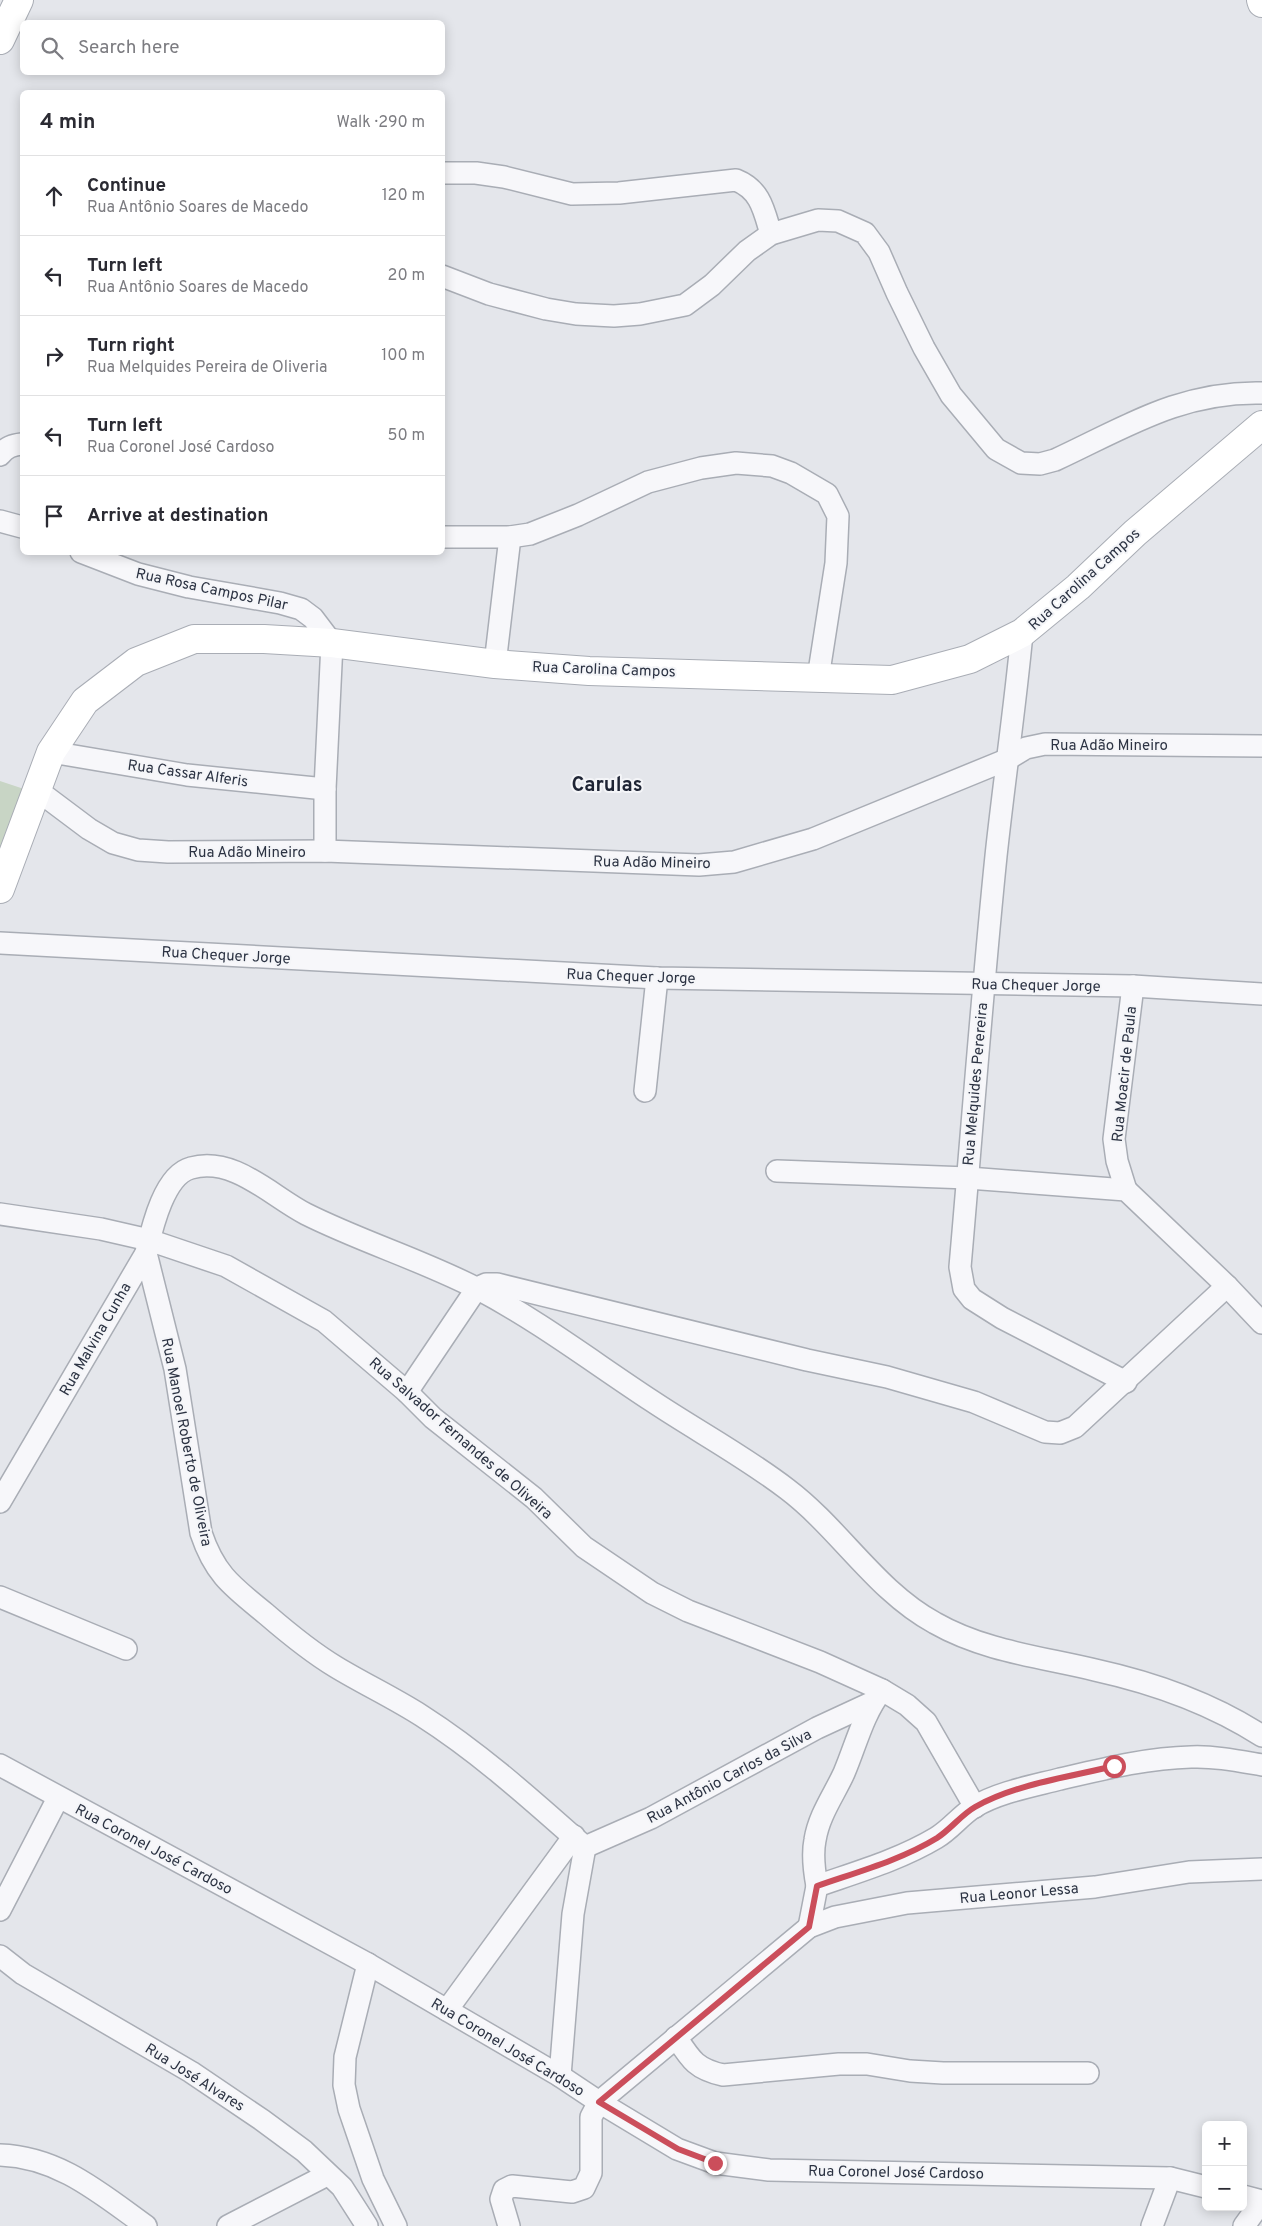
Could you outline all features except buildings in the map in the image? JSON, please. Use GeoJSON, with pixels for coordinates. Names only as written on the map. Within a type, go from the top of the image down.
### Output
{"type":"FeatureCollection","features":[{"type":"Feature","properties":{"kind":"main road"},"geometry":{"type":"LineString","coordinates":[[0,40],[19,0]]}},
{"type":"Feature","properties":{"kind":"main road","name":"Rua Carolina Campos"},"geometry":{"type":"LineString","coordinates":[[0,889],[51,752],[85,701],[136,662],[194,640],[264,639],[332,643],[495,664],[589,671],[892,680],[970,659],[1022,634],[1078,587],[1135,533],[1262,425]]}},
{"type":"Feature","properties":{"kind":"street"},"geometry":{"type":"LineString","coordinates":[[445,172],[504,176],[572,194],[619,193],[736,180],[747,184],[755,192],[762,203],[772,234]]}},
{"type":"Feature","properties":{"kind":"street"},"geometry":{"type":"LineString","coordinates":[[445,277],[489,294],[546,309],[576,314],[614,316],[640,314],[685,305],[712,284],[747,251],[772,234],[818,220],[838,221],[865,233],[879,252],[924,348],[951,395],[996,449],[1021,463],[1040,464],[1055,460],[1144,417],[1190,400],[1233,392],[1262,393]]}},
{"type":"Feature","properties":{"kind":"street"},"geometry":{"type":"LineString","coordinates":[[445,537],[510,537],[542,530],[648,482],[701,468],[736,463],[772,466],[791,473],[827,494],[838,516],[835,569],[818,678]]}},
{"type":"Feature","properties":{"kind":"street"},"geometry":{"type":"LineString","coordinates":[[0,521],[20,526]]}},
{"type":"Feature","properties":{"kind":"street"},"geometry":{"type":"LineString","coordinates":[[495,664],[510,537]]}},
{"type":"Feature","properties":{"kind":"street","name":"Rua Rosa Campos Pilar"},"geometry":{"type":"LineString","coordinates":[[89,555],[138,574],[189,587],[300,609],[313,618],[332,643]]}},
{"type":"Feature","properties":{"kind":"street","name":"Rua Melquides Perereira"},"geometry":{"type":"LineString","coordinates":[[1022,634],[1015,703],[1006,760],[983,984],[960,1268],[964,1289],[972,1298],[1002,1318],[1126,1382]]}},
{"type":"Feature","properties":{"kind":"street"},"geometry":{"type":"LineString","coordinates":[[325,851],[325,789],[332,643]]}},
{"type":"Feature","properties":{"kind":"street","name":"Rua Adão Mineiro"},"geometry":{"type":"LineString","coordinates":[[37,790],[89,829],[113,843],[138,850],[168,852],[325,851],[698,865],[734,862],[813,839],[1006,760],[1026,748],[1046,744],[1262,746]]}},
{"type":"Feature","properties":{"kind":"street","name":"Rua Cassar Alferis"},"geometry":{"type":"LineString","coordinates":[[51,752],[187,775],[325,789]]}},
{"type":"Feature","properties":{"kind":"street","name":"Rua Chequer Jorge"},"geometry":{"type":"LineString","coordinates":[[0,943],[658,978],[1133,986],[1262,994]]}},
{"type":"Feature","properties":{"kind":"street"},"geometry":{"type":"LineString","coordinates":[[645,1091],[658,978]]}},
{"type":"Feature","properties":{"kind":"street","name":"Rua Moacir de Paula"},"geometry":{"type":"LineString","coordinates":[[1126,1190],[1117,1162],[1114,1139],[1133,986]]}},
{"type":"Feature","properties":{"kind":"street","name":"Rua Malvina Cunha"},"geometry":{"type":"LineString","coordinates":[[0,1502],[147,1246],[154,1222],[166,1194],[181,1172],[194,1167],[219,1166],[227,1169],[250,1179],[304,1213],[477,1288]]}},
{"type":"Feature","properties":{"kind":"street"},"geometry":{"type":"LineString","coordinates":[[777,1170],[968,1178],[1126,1190],[1227,1286],[1262,1323]]}},
{"type":"Feature","properties":{"kind":"street","name":"Rua Salvador Fernandes de Oliveira"},"geometry":{"type":"LineString","coordinates":[[0,1214],[101,1229],[147,1246],[226,1266],[324,1321],[407,1392],[433,1418],[534,1498],[584,1547],[652,1593],[688,1611],[820,1662],[877,1696],[907,1705],[926,1722],[975,1807]]}},
{"type":"Feature","properties":{"kind":"street","name":"Rua Manoel Roberto de Oliveira"},"geometry":{"type":"LineString","coordinates":[[147,1246],[175,1369],[201,1533],[209,1556],[219,1572],[237,1591],[304,1645],[334,1666],[428,1720],[490,1767],[579,1842]]}},
{"type":"Feature","properties":{"kind":"street"},"geometry":{"type":"LineString","coordinates":[[407,1392],[477,1288],[486,1284],[497,1284],[807,1360],[887,1377],[974,1402],[1045,1432],[1060,1433],[1076,1427],[1227,1286]]}},
{"type":"Feature","properties":{"kind":"street"},"geometry":{"type":"LineString","coordinates":[[477,1288],[534,1321],[655,1404],[757,1467],[798,1498],[880,1581],[919,1614],[933,1622],[990,1646],[1021,1655],[1093,1669],[1155,1685],[1210,1706],[1262,1736]]}},
{"type":"Feature","properties":{"kind":"street"},"geometry":{"type":"LineString","coordinates":[[0,1597],[126,1650]]}},
{"type":"Feature","properties":{"kind":"street"},"geometry":{"type":"LineString","coordinates":[[809,1927],[817,1886],[813,1862],[815,1840],[821,1818],[843,1774],[877,1696]]}},
{"type":"Feature","properties":{"kind":"street","name":"Rua Antônio Carlos da Silva"},"geometry":{"type":"LineString","coordinates":[[579,1842],[651,1818],[877,1696]]}},
{"type":"Feature","properties":{"kind":"street"},"geometry":{"type":"LineString","coordinates":[[817,1886],[910,1852],[938,1837],[975,1807],[1032,1786],[1114,1766],[1193,1756],[1229,1759],[1262,1765]]}},
{"type":"Feature","properties":{"kind":"street","name":"Rua Coronel José Cardoso"},"geometry":{"type":"LineString","coordinates":[[0,1765],[368,1964],[560,2076],[599,2102],[678,2149],[715,2163],[769,2170],[1170,2178],[1202,2186]]}},
{"type":"Feature","properties":{"kind":"street"},"geometry":{"type":"LineString","coordinates":[[0,1910],[58,1798]]}},
{"type":"Feature","properties":{"kind":"street"},"geometry":{"type":"LineString","coordinates":[[448,2010],[579,1842]]}},
{"type":"Feature","properties":{"kind":"street"},"geometry":{"type":"LineString","coordinates":[[560,2076],[579,1842]]}},
{"type":"Feature","properties":{"kind":"street","name":"Rua Leonor Lessa"},"geometry":{"type":"LineString","coordinates":[[599,2102],[809,1927],[835,1917],[907,1903],[1095,1887],[1155,1876],[1262,1869]]}},
{"type":"Feature","properties":{"kind":"street","name":"Rua José Alvares"},"geometry":{"type":"LineString","coordinates":[[0,1956],[23,1974],[191,2072],[304,2151],[342,2187],[366,2226]]}},
{"type":"Feature","properties":{"kind":"street"},"geometry":{"type":"LineString","coordinates":[[368,1964],[346,2057],[344,2085],[349,2109],[373,2179],[396,2226]]}},
{"type":"Feature","properties":{"kind":"street"},"geometry":{"type":"LineString","coordinates":[[676,2037],[696,2064],[706,2071],[723,2075],[839,2064],[867,2064],[910,2071],[943,2073],[1088,2073]]}},
{"type":"Feature","properties":{"kind":"street"},"geometry":{"type":"LineString","coordinates":[[509,2226],[501,2200],[502,2194],[508,2187],[572,2192],[584,2188],[591,2173],[591,2117],[599,2102]]}},
{"type":"Feature","properties":{"kind":"street"},"geometry":{"type":"LineString","coordinates":[[0,2155],[22,2156],[59,2168],[86,2183],[146,2226]]}},
{"type":"Feature","properties":{"kind":"street"},"geometry":{"type":"LineString","coordinates":[[228,2226],[328,2175]]}},
{"type":"Feature","properties":{"kind":"street"},"geometry":{"type":"LineString","coordinates":[[1152,2226],[1170,2178]]}},
{"type":"Feature","properties":{"kind":"street"},"geometry":{"type":"LineString","coordinates":[[1244,2226],[1262,2201],[1247,2197]]}},
{"type":"Feature","properties":{"kind":"green space"},"geometry":{"type":"Polygon","coordinates":[[[0,781],[27,790],[0,861],[0,781]]]}},
{"type":"Feature","properties":{"kind":"district","name":"Carulas"},"geometry":{"type":"Point","coordinates":[607,784]}},
{"type":"Feature","properties":{"kind":"route"},"geometry":{"type":"LineString","coordinates":[[715,2163],[678,2149],[599,2102],[809,1927],[817,1886],[910,1852],[938,1837],[975,1807],[1000,1796],[1032,1786],[1114,1766]]}}]}
